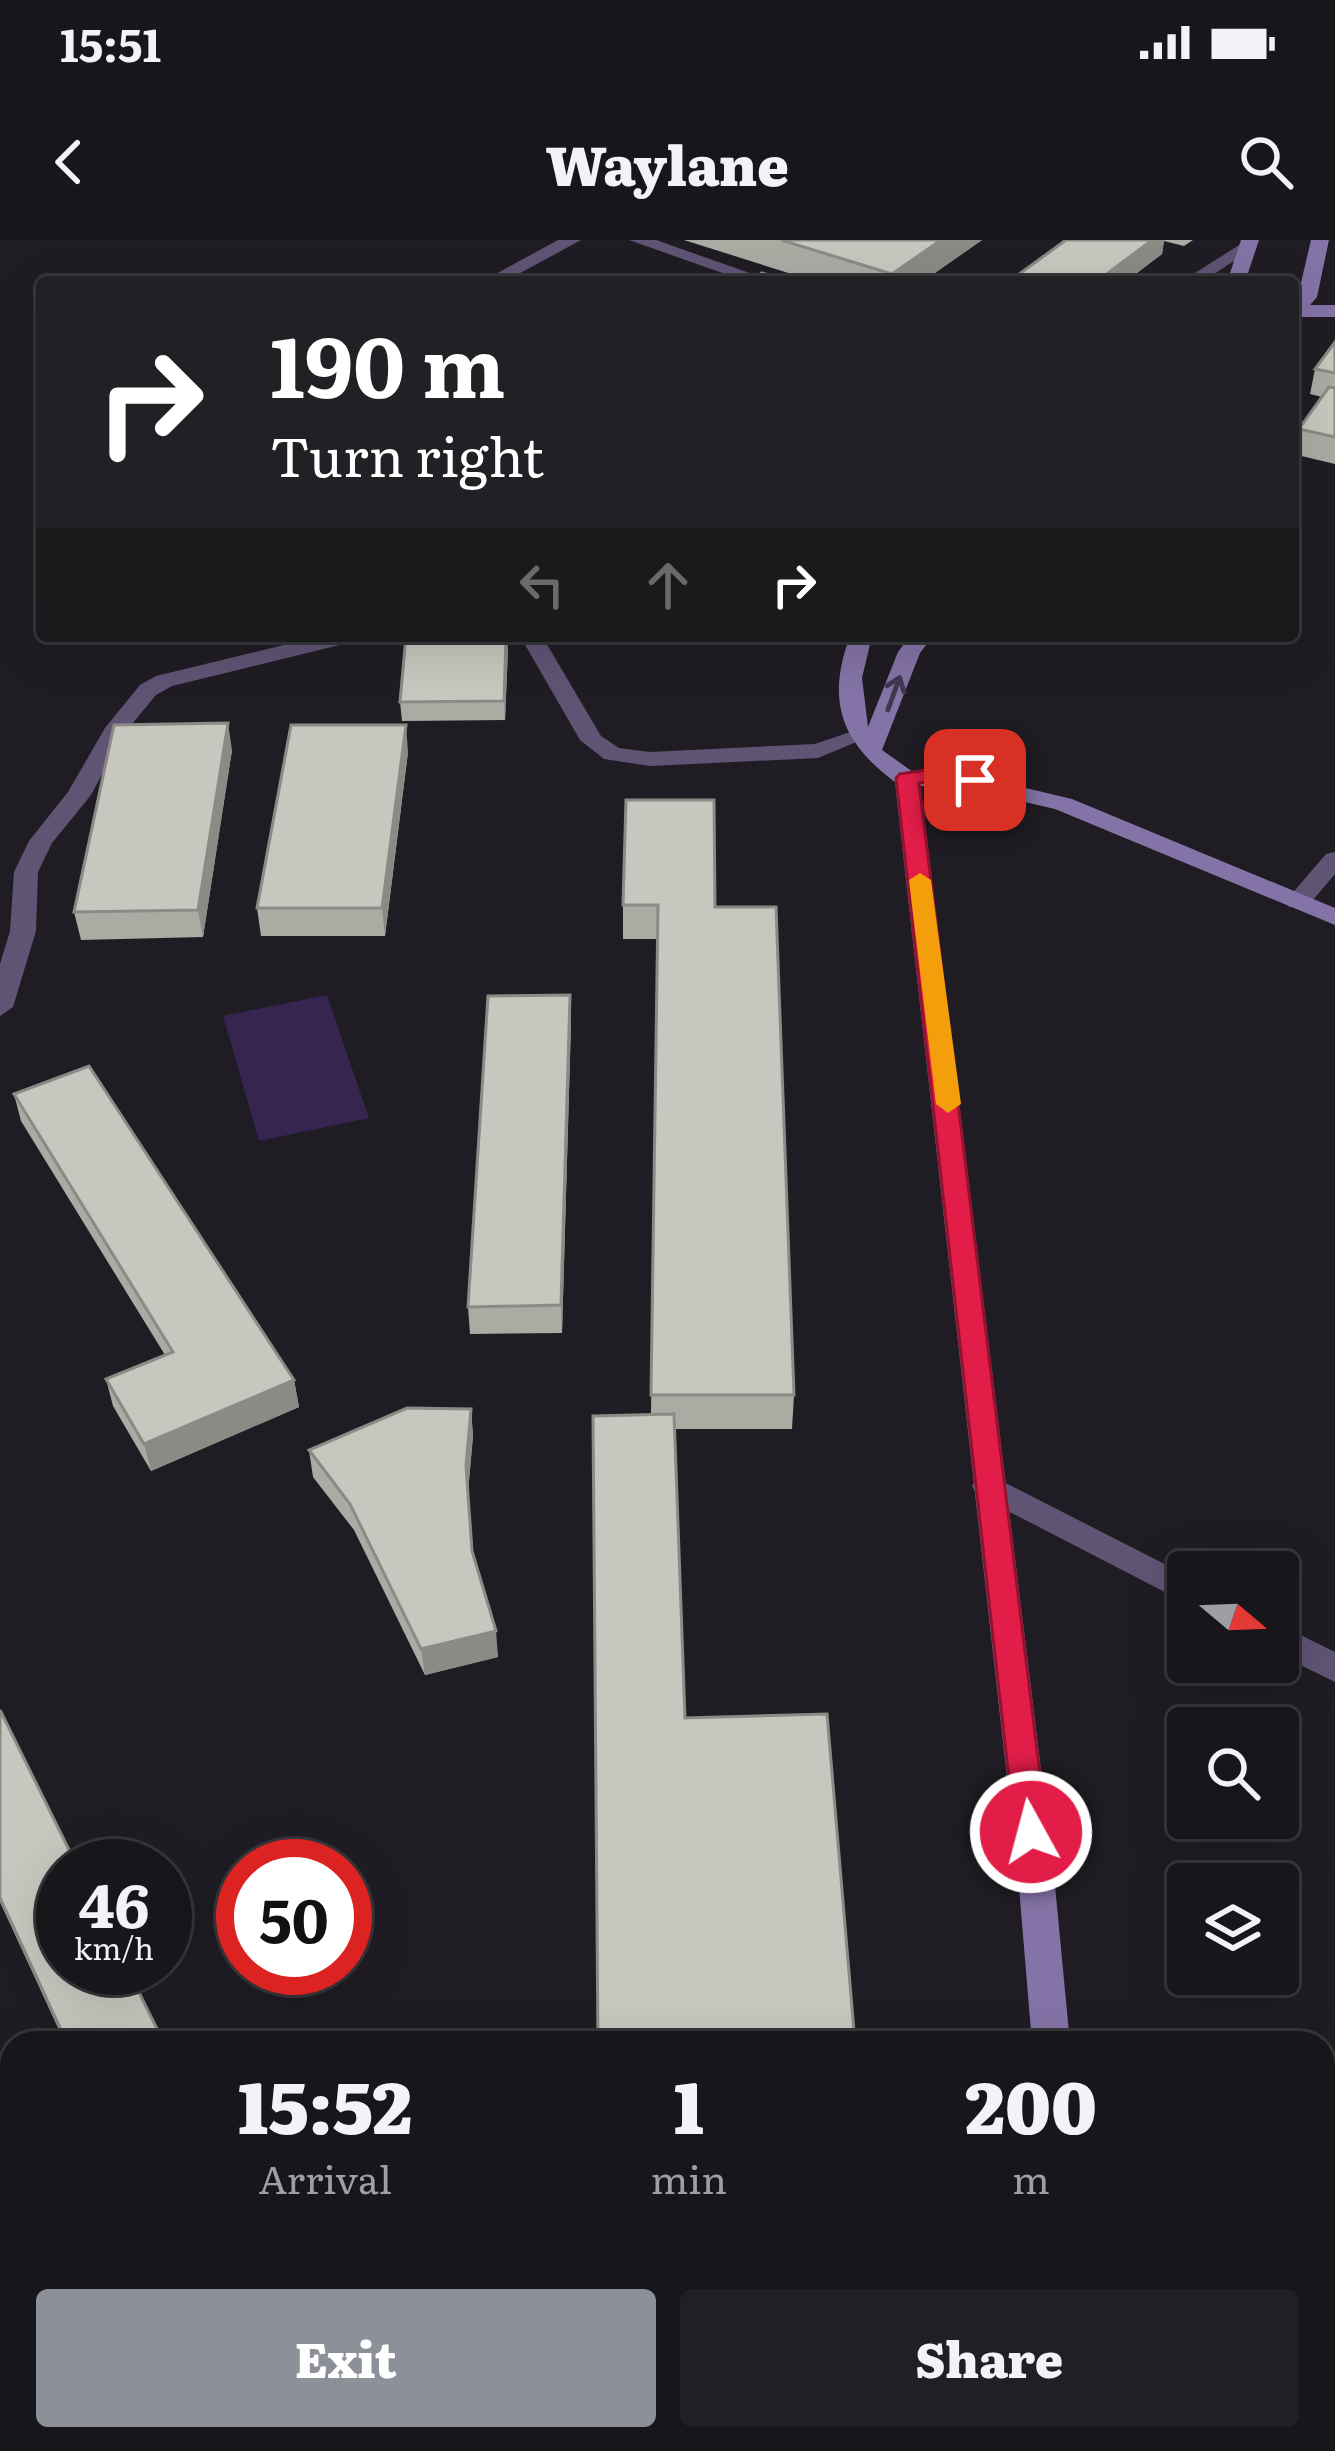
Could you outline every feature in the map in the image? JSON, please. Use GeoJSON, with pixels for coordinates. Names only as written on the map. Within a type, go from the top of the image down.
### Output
{"type":"FeatureCollection","features":[{"type":"Feature","properties":{"kind":"main road"},"geometry":{"type":"LineString","coordinates":[[1299,305],[1308,297],[1320,240]]}},
{"type":"Feature","properties":{"kind":"main road"},"geometry":{"type":"LineString","coordinates":[[1238,276],[1248,242]]}},
{"type":"Feature","properties":{"kind":"main road"},"geometry":{"type":"LineString","coordinates":[[1299,310],[1335,311]]}},
{"type":"Feature","properties":{"kind":"main road"},"geometry":{"type":"LineString","coordinates":[[852,642],[852,715],[864,744],[907,778],[950,1115],[1050,2031]]}},
{"type":"Feature","properties":{"kind":"main road"},"geometry":{"type":"LineString","coordinates":[[864,744],[917,642]]}},
{"type":"Feature","properties":{"kind":"main road"},"geometry":{"type":"LineString","coordinates":[[907,778],[939,774],[1042,799],[1112,823],[1335,917]]}},
{"type":"Feature","properties":{"kind":"street"},"geometry":{"type":"LineString","coordinates":[[502,276],[572,240]]}},
{"type":"Feature","properties":{"kind":"street"},"geometry":{"type":"LineString","coordinates":[[638,240],[747,276]]}},
{"type":"Feature","properties":{"kind":"street"},"geometry":{"type":"LineString","coordinates":[[1199,276],[1248,242]]}},
{"type":"Feature","properties":{"kind":"street"},"geometry":{"type":"LineString","coordinates":[[0,1006],[22,931],[26,872],[41,842],[79,795],[113,733],[148,690],[164,681],[323,642]]}},
{"type":"Feature","properties":{"kind":"street"},"geometry":{"type":"LineString","coordinates":[[535,642],[592,740],[612,754],[650,759],[818,751],[864,744]]}},
{"type":"Feature","properties":{"kind":"street"},"geometry":{"type":"LineString","coordinates":[[1298,902],[1335,859]]}},
{"type":"Feature","properties":{"kind":"street"},"geometry":{"type":"LineString","coordinates":[[988,1486],[1167,1580]]}},
{"type":"Feature","properties":{"kind":"street"},"geometry":{"type":"LineString","coordinates":[[1299,1649],[1335,1668]]}},
{"type":"Feature","properties":{"kind":"shaded area"},"geometry":{"type":"Polygon","coordinates":[[[327,995],[369,1118],[259,1141],[223,1016],[327,995]]]}},
{"type":"Feature","properties":{"kind":"building"},"geometry":{"type":"Polygon","coordinates":[[[781,240],[941,240],[892,274],[781,240]]]}},
{"type":"Feature","properties":{"kind":"building"},"geometry":{"type":"Polygon","coordinates":[[[1066,240],[1152,240],[1104,276],[1016,276],[1066,240]]]}},
{"type":"Feature","properties":{"kind":"building"},"geometry":{"type":"Polygon","coordinates":[[[1335,342],[1335,373],[1315,369],[1335,342]]]}},
{"type":"Feature","properties":{"kind":"building"},"geometry":{"type":"Polygon","coordinates":[[[1329,387],[1335,388],[1335,437],[1299,429],[1329,387]]]}},
{"type":"Feature","properties":{"kind":"building"},"geometry":{"type":"Polygon","coordinates":[[[405,642],[506,642],[504,701],[400,702],[405,642]]]}},
{"type":"Feature","properties":{"kind":"building"},"geometry":{"type":"Polygon","coordinates":[[[228,723],[198,910],[74,912],[114,725],[228,723]]]}},
{"type":"Feature","properties":{"kind":"building"},"geometry":{"type":"Polygon","coordinates":[[[291,725],[406,725],[382,908],[257,908],[291,725]]]}},
{"type":"Feature","properties":{"kind":"building"},"geometry":{"type":"Polygon","coordinates":[[[626,800],[714,800],[715,907],[776,907],[794,1395],[651,1395],[658,905],[623,905],[626,800]]]}},
{"type":"Feature","properties":{"kind":"building"},"geometry":{"type":"Polygon","coordinates":[[[570,995],[561,1305],[468,1307],[488,996],[570,995]]]}},
{"type":"Feature","properties":{"kind":"building"},"geometry":{"type":"Polygon","coordinates":[[[89,1066],[294,1380],[144,1444],[106,1379],[173,1352],[14,1094],[89,1066]]]}},
{"type":"Feature","properties":{"kind":"building"},"geometry":{"type":"Polygon","coordinates":[[[407,1408],[471,1409],[466,1466],[472,1551],[496,1631],[421,1649],[350,1504],[309,1450],[407,1408]]]}},
{"type":"Feature","properties":{"kind":"building"},"geometry":{"type":"Polygon","coordinates":[[[674,1414],[685,1718],[827,1714],[854,2031],[598,2031],[593,1416],[674,1414]]]}},
{"type":"Feature","properties":{"kind":"building"},"geometry":{"type":"Polygon","coordinates":[[[0,1710],[64,1839],[36,1839],[36,1976],[0,1898],[0,1710]]]}},
{"type":"Feature","properties":{"kind":"building"},"geometry":{"type":"Polygon","coordinates":[[[45,1995],[140,1995],[158,2031],[61,2031],[45,1995]]]}},
{"type":"Feature","properties":{"kind":"slow traffic"},"geometry":{"type":"LineString","coordinates":[[920,880],[948,1104]]}},
{"type":"Feature","properties":{"kind":"route"},"geometry":{"type":"LineString","coordinates":[[975,780],[939,774],[907,778],[1031,1832]]}}]}
